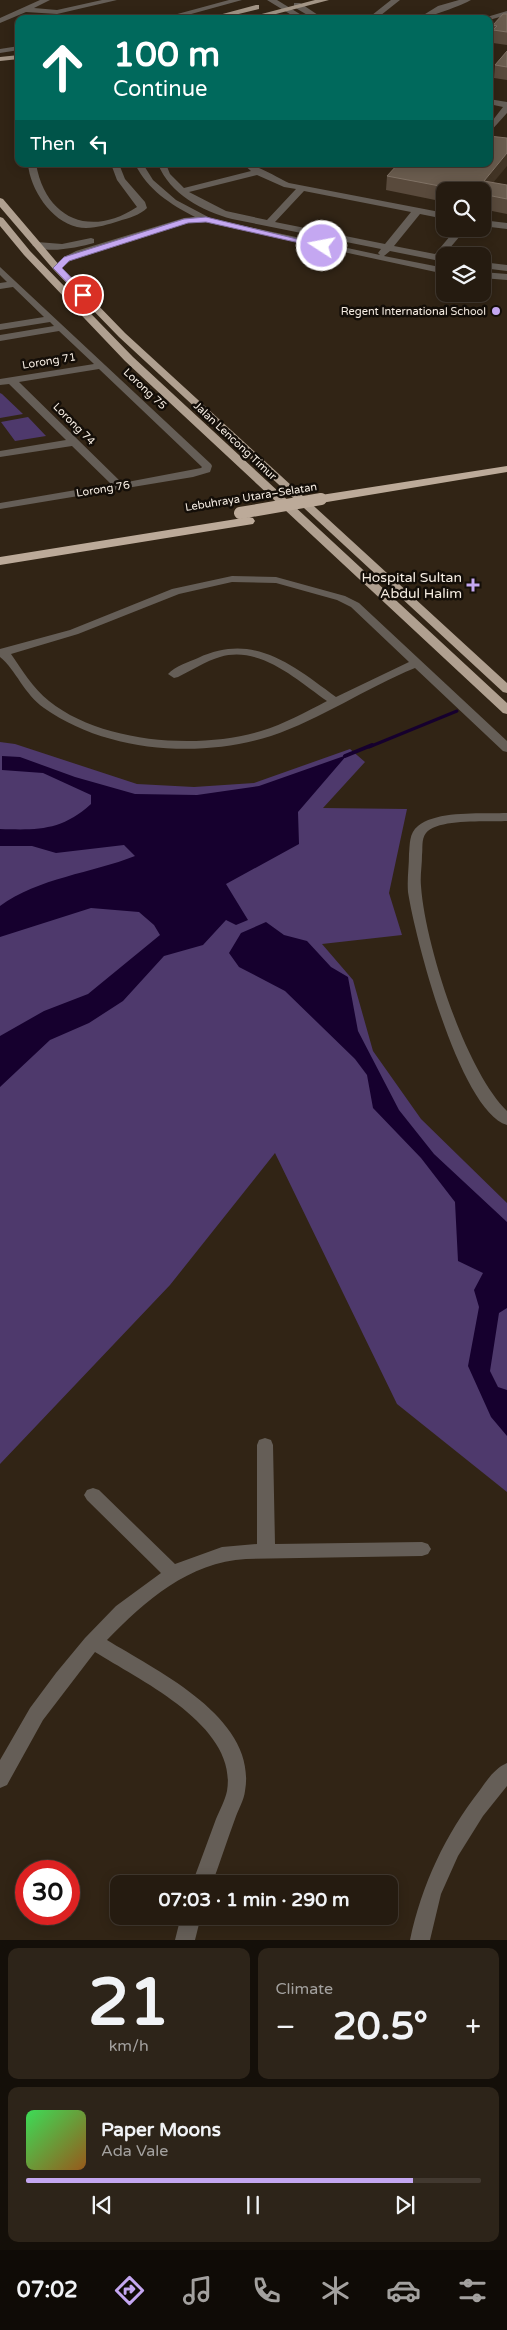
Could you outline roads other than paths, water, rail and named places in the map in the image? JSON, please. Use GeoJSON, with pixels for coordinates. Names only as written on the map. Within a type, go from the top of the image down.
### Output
{"type":"FeatureCollection","features":[{"type":"Feature","properties":{"kind":"highway","name":"Jalan Lencong Timur"},"geometry":{"type":"LineString","coordinates":[[0,201],[57,268],[122,335],[507,689]]}},
{"type":"Feature","properties":{"kind":"highway","name":"Jalan Lencong Timur"},"geometry":{"type":"LineString","coordinates":[[0,220],[27,253],[129,359],[507,710]]}},
{"type":"Feature","properties":{"kind":"highway","name":"Lebuhraya Utara–Selatan"},"geometry":{"type":"LineString","coordinates":[[0,560],[323,504],[507,469]]}},
{"type":"Feature","properties":{"kind":"highway","name":"Lebuhraya Utara–Selatan"},"geometry":{"type":"LineString","coordinates":[[323,504],[507,479]]}},
{"type":"Feature","properties":{"kind":"highway","name":"Lebuhraya Utara–Selatan"},"geometry":{"type":"LineString","coordinates":[[0,552],[244,517]]}},
{"type":"Feature","properties":{"kind":"main road"},"geometry":{"type":"LineString","coordinates":[[222,15],[273,1],[288,0]]}},
{"type":"Feature","properties":{"kind":"main road"},"geometry":{"type":"LineString","coordinates":[[262,15],[325,0]]}},
{"type":"Feature","properties":{"kind":"main road"},"geometry":{"type":"LineString","coordinates":[[0,59],[15,57]]}},
{"type":"Feature","properties":{"kind":"main road"},"geometry":{"type":"LineString","coordinates":[[0,66],[15,64]]}},
{"type":"Feature","properties":{"kind":"street"},"geometry":{"type":"LineString","coordinates":[[0,21],[46,0]]}},
{"type":"Feature","properties":{"kind":"street"},"geometry":{"type":"LineString","coordinates":[[26,10],[57,12],[92,2],[113,0]]}},
{"type":"Feature","properties":{"kind":"street"},"geometry":{"type":"LineString","coordinates":[[179,15],[238,0]]}},
{"type":"Feature","properties":{"kind":"street"},"geometry":{"type":"LineString","coordinates":[[288,0],[313,15]]}},
{"type":"Feature","properties":{"kind":"street"},"geometry":{"type":"LineString","coordinates":[[376,15],[396,0]]}},
{"type":"Feature","properties":{"kind":"street"},"geometry":{"type":"LineString","coordinates":[[428,15],[441,8],[467,0]]}},
{"type":"Feature","properties":{"kind":"street"},"geometry":{"type":"LineString","coordinates":[[273,1],[297,15]]}},
{"type":"Feature","properties":{"kind":"street"},"geometry":{"type":"LineString","coordinates":[[493,17],[507,13]]}},
{"type":"Feature","properties":{"kind":"street"},"geometry":{"type":"LineString","coordinates":[[0,51],[15,49]]}},
{"type":"Feature","properties":{"kind":"street"},"geometry":{"type":"LineString","coordinates":[[493,94],[507,96]]}},
{"type":"Feature","properties":{"kind":"street"},"geometry":{"type":"LineString","coordinates":[[493,103],[507,106],[493,125]]}},
{"type":"Feature","properties":{"kind":"street"},"geometry":{"type":"LineString","coordinates":[[32,167],[34,178],[51,205],[76,224],[86,226],[115,219],[142,208],[142,204],[122,180],[116,167]]}},
{"type":"Feature","properties":{"kind":"street"},"geometry":{"type":"LineString","coordinates":[[141,167],[150,182],[180,207],[206,220],[246,230],[436,268]]}},
{"type":"Feature","properties":{"kind":"street"},"geometry":{"type":"LineString","coordinates":[[163,167],[166,174],[184,191],[216,210],[268,224],[436,257]]}},
{"type":"Feature","properties":{"kind":"street"},"geometry":{"type":"LineString","coordinates":[[250,167],[274,181],[301,188],[436,214]]}},
{"type":"Feature","properties":{"kind":"street"},"geometry":{"type":"LineString","coordinates":[[184,191],[256,172]]}},
{"type":"Feature","properties":{"kind":"street"},"geometry":{"type":"LineString","coordinates":[[268,224],[301,188]]}},
{"type":"Feature","properties":{"kind":"street"},"geometry":{"type":"LineString","coordinates":[[37,245],[69,246],[135,229],[179,215],[180,207]]}},
{"type":"Feature","properties":{"kind":"street"},"geometry":{"type":"LineString","coordinates":[[380,257],[417,211]]}},
{"type":"Feature","properties":{"kind":"street"},"geometry":{"type":"LineString","coordinates":[[57,268],[66,259],[79,253],[187,220],[206,220]]}},
{"type":"Feature","properties":{"kind":"street"},"geometry":{"type":"LineString","coordinates":[[491,224],[507,226]]}},
{"type":"Feature","properties":{"kind":"street"},"geometry":{"type":"LineString","coordinates":[[491,266],[507,268]]}},
{"type":"Feature","properties":{"kind":"street","name":"Lorong 75"},"geometry":{"type":"LineString","coordinates":[[0,270],[204,462],[206,470]]}},
{"type":"Feature","properties":{"kind":"street"},"geometry":{"type":"LineString","coordinates":[[491,276],[507,277]]}},
{"type":"Feature","properties":{"kind":"street"},"geometry":{"type":"LineString","coordinates":[[0,286],[15,284]]}},
{"type":"Feature","properties":{"kind":"street"},"geometry":{"type":"LineString","coordinates":[[0,318],[44,311]]}},
{"type":"Feature","properties":{"kind":"street"},"geometry":{"type":"LineString","coordinates":[[0,327],[52,319]]}},
{"type":"Feature","properties":{"kind":"street"},"geometry":{"type":"LineString","coordinates":[[0,338],[62,328]]}},
{"type":"Feature","properties":{"kind":"street","name":"Lorong 71"},"geometry":{"type":"LineString","coordinates":[[6,381],[101,366]]}},
{"type":"Feature","properties":{"kind":"street","name":"Lorong 74"},"geometry":{"type":"LineString","coordinates":[[6,381],[74,442],[119,486]]}},
{"type":"Feature","properties":{"kind":"street"},"geometry":{"type":"LineString","coordinates":[[0,454],[74,442]]}},
{"type":"Feature","properties":{"kind":"street","name":"Lorong 76"},"geometry":{"type":"LineString","coordinates":[[0,506],[193,474],[206,470]]}},
{"type":"Feature","properties":{"kind":"street"},"geometry":{"type":"LineString","coordinates":[[418,663],[363,685],[269,732],[242,740],[187,744],[154,741],[102,732],[58,712],[39,698],[2,653],[74,632],[187,588],[232,579],[264,579],[306,588],[341,598],[355,605],[418,663],[507,748]]}},
{"type":"Feature","properties":{"kind":"street"},"geometry":{"type":"LineString","coordinates":[[174,674],[221,653],[256,653],[275,660],[334,701]]}},
{"type":"Feature","properties":{"kind":"street"},"geometry":{"type":"LineString","coordinates":[[507,817],[447,820],[426,825],[417,837],[414,884],[429,952],[445,1009],[454,1032],[486,1098],[495,1110],[507,1120]]}},
{"type":"Feature","properties":{"kind":"street"},"geometry":{"type":"LineString","coordinates":[[265,1445],[266,1551]]}},
{"type":"Feature","properties":{"kind":"street"},"geometry":{"type":"LineString","coordinates":[[93,1495],[173,1573]]}},
{"type":"Feature","properties":{"kind":"street"},"geometry":{"type":"LineString","coordinates":[[0,1780],[30,1725],[74,1663],[131,1605],[173,1573],[221,1554],[266,1551],[422,1549]]}},
{"type":"Feature","properties":{"kind":"street"},"geometry":{"type":"LineString","coordinates":[[94,1642],[205,1713],[225,1739],[235,1759],[238,1776],[236,1791],[205,1875]]}},
{"type":"Feature","properties":{"kind":"street"},"geometry":{"type":"LineString","coordinates":[[420,1940],[432,1888],[440,1868],[468,1821],[507,1772]]}},
{"type":"Feature","properties":{"kind":"street"},"geometry":{"type":"LineString","coordinates":[[185,1940],[189,1925]]}},
{"type":"Feature","properties":{"kind":"waterway"},"geometry":{"type":"LineString","coordinates":[[369,747],[457,711]]}},
{"type":"Feature","properties":{"kind":"waterway"},"geometry":{"type":"LineString","coordinates":[[345,756],[372,745]]}},
{"type":"Feature","properties":{"kind":"place","name":"Regent International School"},"geometry":{"type":"Point","coordinates":[496,311]}},
{"type":"Feature","properties":{"kind":"place","name":"Hospital Sultan Abdul Halim"},"geometry":{"type":"Point","coordinates":[473,585]}}]}
